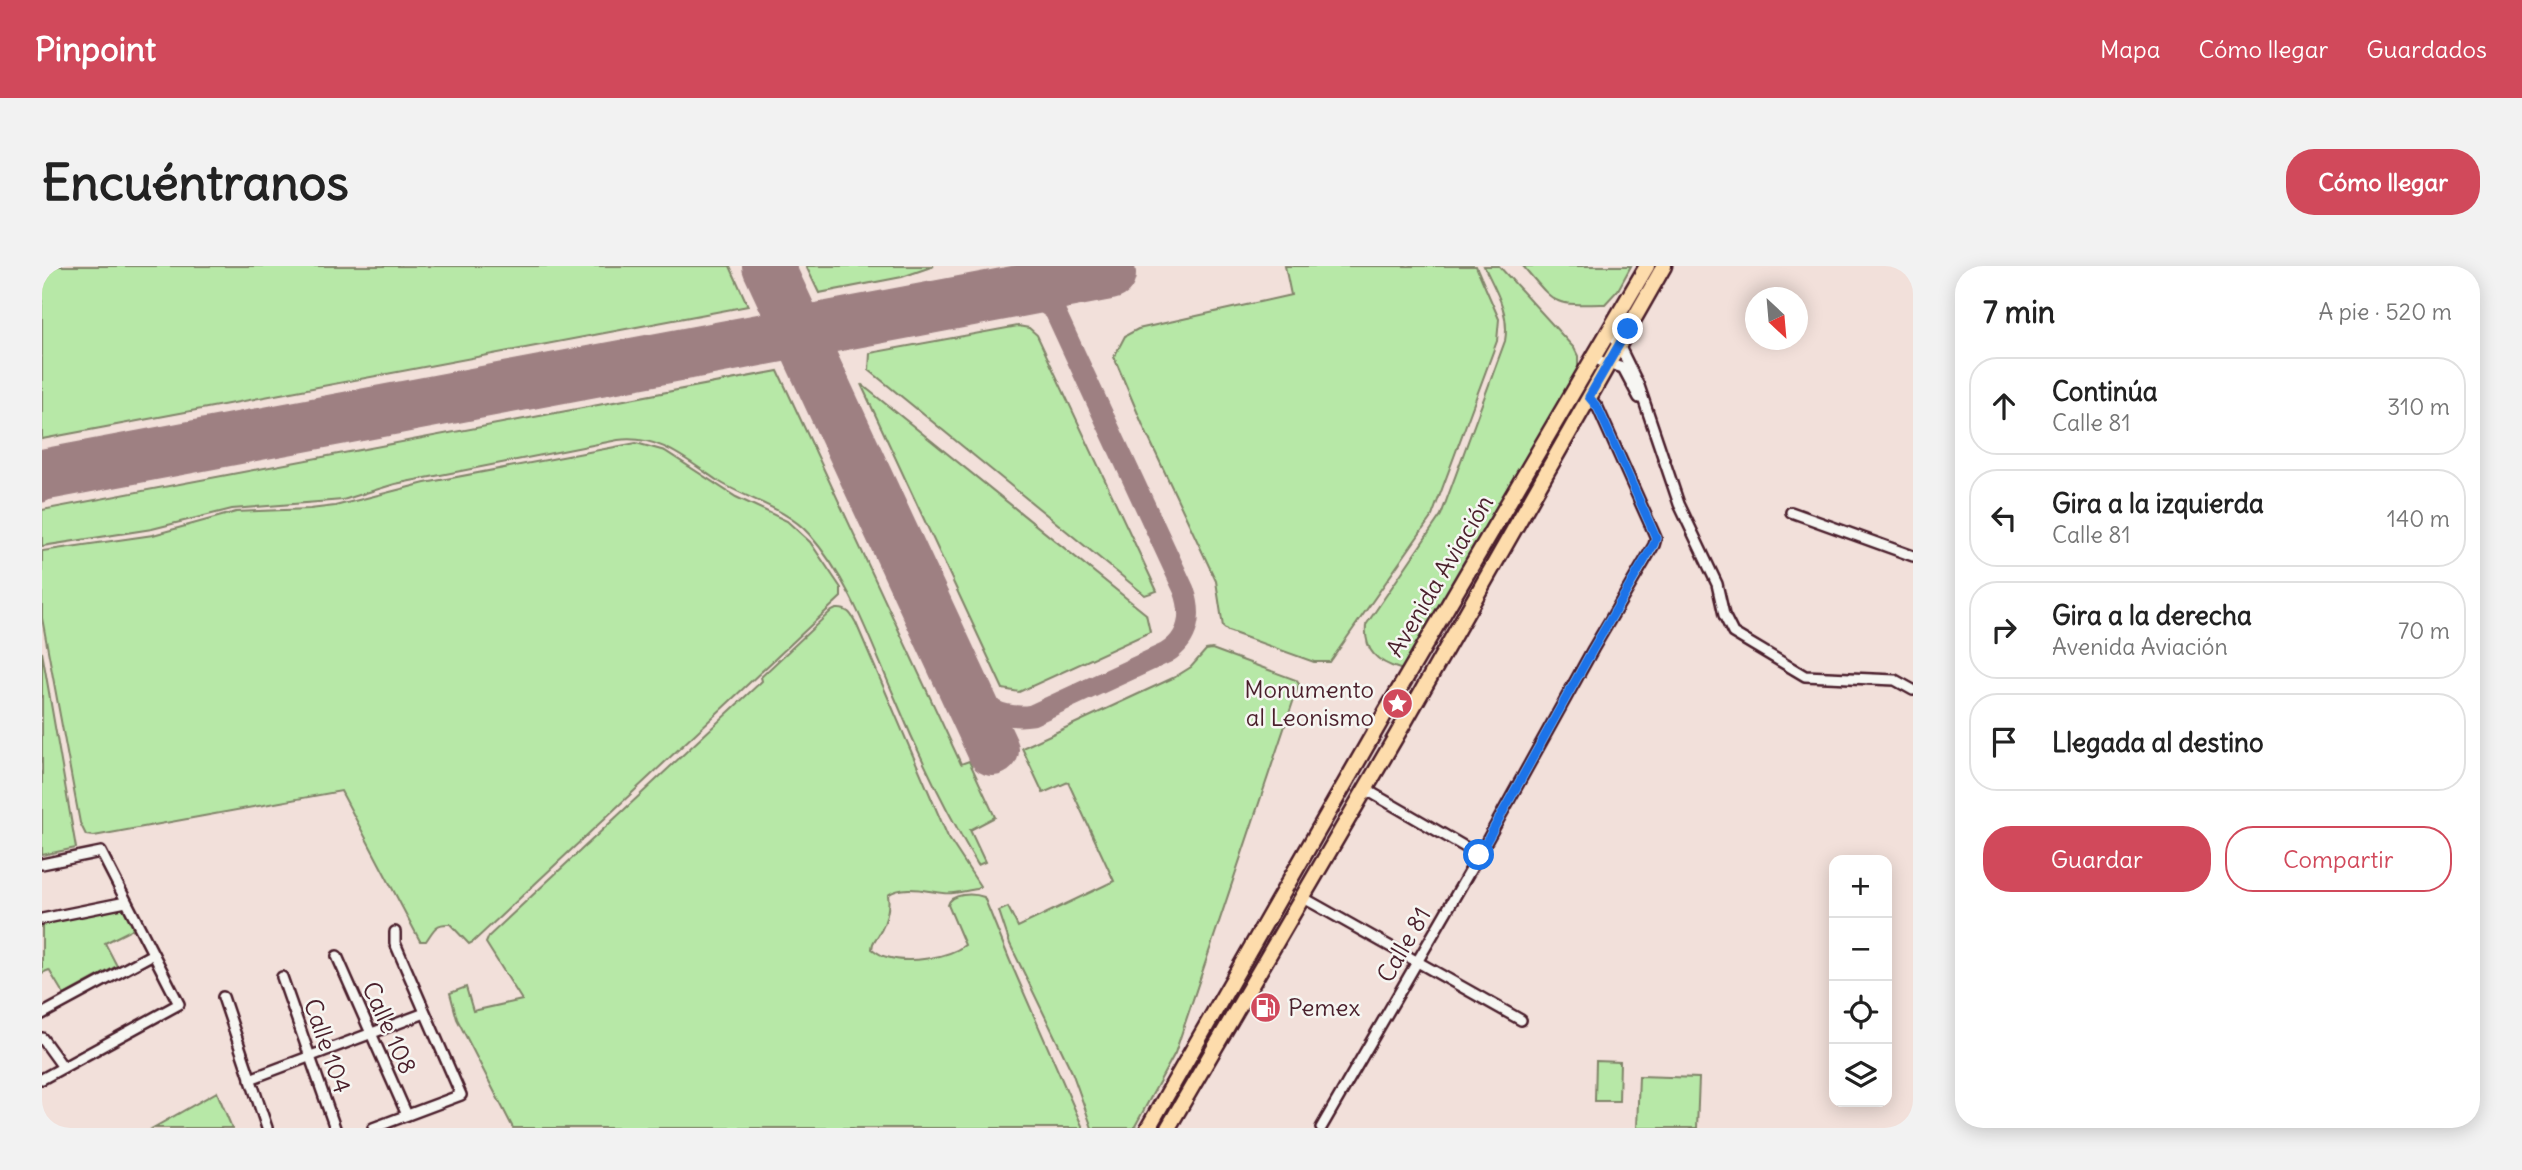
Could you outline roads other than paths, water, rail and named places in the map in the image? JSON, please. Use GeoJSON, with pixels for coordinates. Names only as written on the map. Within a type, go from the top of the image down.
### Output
{"type":"FeatureCollection","features":[{"type":"Feature","properties":{"kind":"main road","name":"Avenida Aviación"},"geometry":{"type":"LineString","coordinates":[[1614,340],[1647,266]]}},
{"type":"Feature","properties":{"kind":"main road","name":"Avenida Aviación"},"geometry":{"type":"LineString","coordinates":[[1148,1128],[1387,710],[1614,340],[1664,266]]}},
{"type":"Feature","properties":{"kind":"main road","name":"Avenida Aviación"},"geometry":{"type":"LineString","coordinates":[[1168,1128],[1589,397],[1601,361]]}},
{"type":"Feature","properties":{"kind":"street"},"geometry":{"type":"LineString","coordinates":[[1614,340],[1639,386],[1679,504],[1717,584],[1724,615],[1733,633],[1805,676],[1895,680],[1913,690]]}},
{"type":"Feature","properties":{"kind":"street"},"geometry":{"type":"LineString","coordinates":[[1601,361],[1623,368],[1646,408]]}},
{"type":"Feature","properties":{"kind":"street","name":"Calle 81"},"geometry":{"type":"LineString","coordinates":[[1321,1128],[1479,855],[1656,538],[1598,408],[1589,397]]}},
{"type":"Feature","properties":{"kind":"street"},"geometry":{"type":"LineString","coordinates":[[1791,512],[1913,556]]}},
{"type":"Feature","properties":{"kind":"street"},"geometry":{"type":"LineString","coordinates":[[1365,789],[1479,855]]}},
{"type":"Feature","properties":{"kind":"street"},"geometry":{"type":"LineString","coordinates":[[42,864],[101,852],[179,1004],[42,1079]]}},
{"type":"Feature","properties":{"kind":"street"},"geometry":{"type":"LineString","coordinates":[[1302,897],[1521,1020]]}},
{"type":"Feature","properties":{"kind":"street"},"geometry":{"type":"LineString","coordinates":[[42,919],[126,902]]}},
{"type":"Feature","properties":{"kind":"street"},"geometry":{"type":"LineString","coordinates":[[373,1128],[461,1095],[394,943],[395,932]]}},
{"type":"Feature","properties":{"kind":"street"},"geometry":{"type":"LineString","coordinates":[[42,1014],[153,954]]}},
{"type":"Feature","properties":{"kind":"street","name":"Calle 108"},"geometry":{"type":"LineString","coordinates":[[337,956],[407,1115]]}},
{"type":"Feature","properties":{"kind":"street","name":"Calle 104"},"geometry":{"type":"LineString","coordinates":[[282,977],[335,1128]]}},
{"type":"Feature","properties":{"kind":"street"},"geometry":{"type":"LineString","coordinates":[[223,997],[267,1128]]}},
{"type":"Feature","properties":{"kind":"street"},"geometry":{"type":"LineString","coordinates":[[250,1079],[425,1013]]}},
{"type":"Feature","properties":{"kind":"street"},"geometry":{"type":"LineString","coordinates":[[42,1038],[63,1068]]}},
{"type":"Feature","properties":{"kind":"place","name":"Monumento al Leonismo"},"geometry":{"type":"Point","coordinates":[1397,704]}},
{"type":"Feature","properties":{"kind":"place","name":"Pemex"},"geometry":{"type":"Point","coordinates":[1265,1008]}}]}
